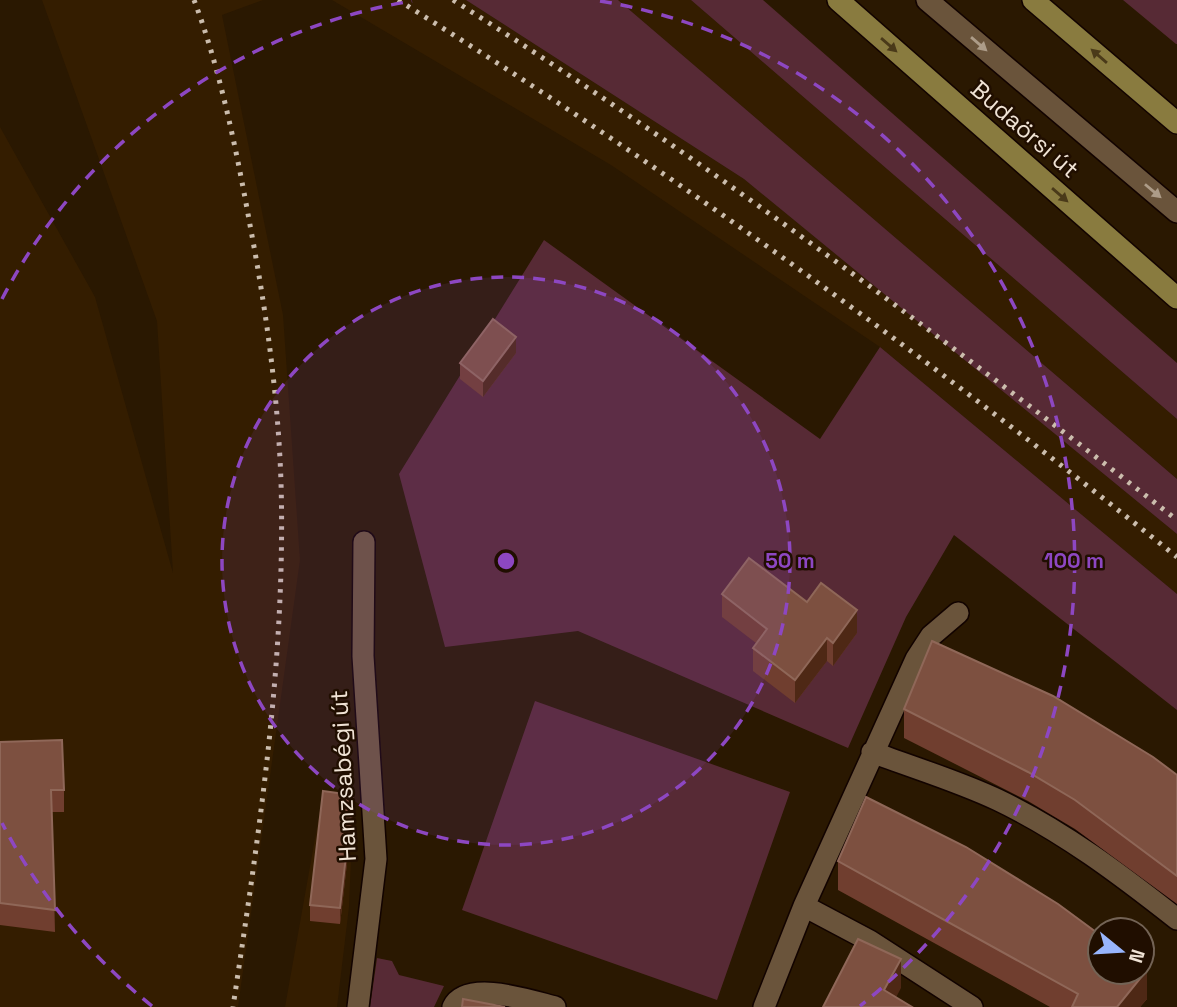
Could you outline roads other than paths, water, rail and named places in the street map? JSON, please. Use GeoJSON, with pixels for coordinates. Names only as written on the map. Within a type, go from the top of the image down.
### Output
{"type":"FeatureCollection","features":[{"type":"Feature","properties":{"kind":"main road","name":"Budaörsi út"},"geometry":{"type":"LineString","coordinates":[[838,0],[1177,298]]}},
{"type":"Feature","properties":{"kind":"main road"},"geometry":{"type":"LineString","coordinates":[[1033,0],[1177,123]]}},
{"type":"Feature","properties":{"kind":"street","name":"Budaörsi út"},"geometry":{"type":"LineString","coordinates":[[927,0],[1177,212]]}},
{"type":"Feature","properties":{"kind":"street","name":"Hamzsabégi út"},"geometry":{"type":"LineString","coordinates":[[358,1007],[376,859],[363,656],[364,542]]}},
{"type":"Feature","properties":{"kind":"street"},"geometry":{"type":"LineString","coordinates":[[764,1007],[804,906],[916,659],[931,636],[958,612]]}},
{"type":"Feature","properties":{"kind":"street"},"geometry":{"type":"LineString","coordinates":[[872,752],[996,799],[1034,819],[1122,876],[1177,919]]}},
{"type":"Feature","properties":{"kind":"street"},"geometry":{"type":"LineString","coordinates":[[804,906],[870,941],[972,1007]]}},
{"type":"Feature","properties":{"kind":"street"},"geometry":{"type":"LineString","coordinates":[[453,1007],[455,1002],[471,993],[500,994],[555,1007]]}},
{"type":"Feature","properties":{"kind":"railway"},"geometry":{"type":"LineString","coordinates":[[194,0],[227,111],[256,257],[274,385],[281,482],[275,680],[261,811],[233,1007]]}},
{"type":"Feature","properties":{"kind":"railway"},"geometry":{"type":"LineString","coordinates":[[398,0],[599,130],[796,267],[988,409],[1177,557]]}},
{"type":"Feature","properties":{"kind":"railway"},"geometry":{"type":"LineString","coordinates":[[453,0],[547,60],[731,186],[911,317],[1177,520]]}}]}
